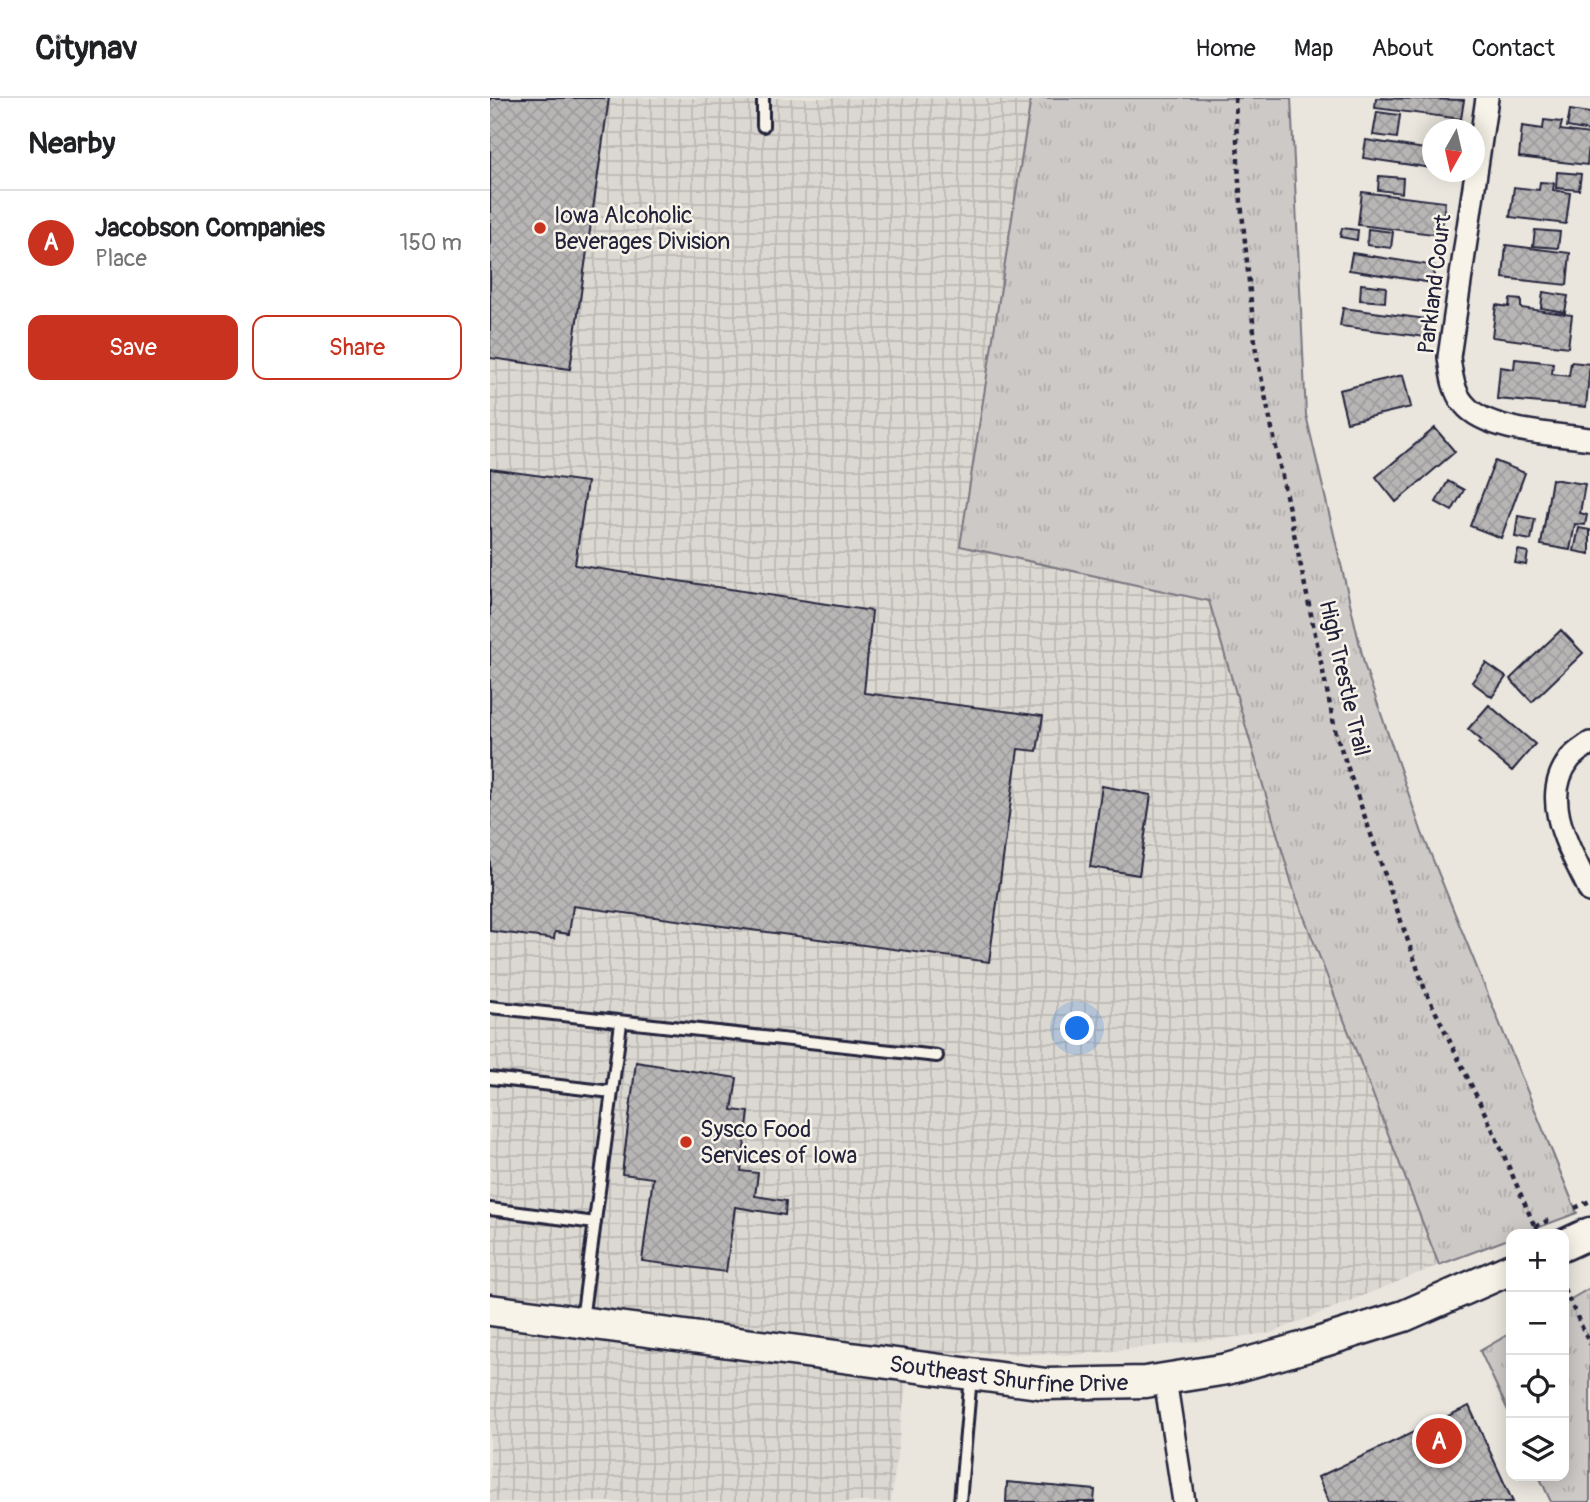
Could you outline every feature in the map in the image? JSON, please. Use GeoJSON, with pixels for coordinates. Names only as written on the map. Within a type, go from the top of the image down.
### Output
{"type":"FeatureCollection","features":[{"type":"Feature","properties":{"kind":"street","name":"Parkland Court"},"geometry":{"type":"LineString","coordinates":[[1487,98],[1449,357],[1452,379],[1463,404],[1484,420],[1510,427],[1590,439]]}},
{"type":"Feature","properties":{"kind":"street"},"geometry":{"type":"LineString","coordinates":[[1590,743],[1569,759],[1556,784],[1559,822],[1590,891]]}},
{"type":"Feature","properties":{"kind":"street"},"geometry":{"type":"LineString","coordinates":[[1569,1243],[1590,1233]]}},
{"type":"Feature","properties":{"kind":"street","name":"Southeast Shurfine Drive"},"geometry":{"type":"LineString","coordinates":[[490,1310],[1046,1384],[1165,1379],[1227,1369],[1404,1316],[1506,1271]]}},
{"type":"Feature","properties":{"kind":"street"},"geometry":{"type":"LineString","coordinates":[[1165,1379],[1184,1502]]}},
{"type":"Feature","properties":{"kind":"lane"},"geometry":{"type":"LineString","coordinates":[[763,98],[763,126]]}},
{"type":"Feature","properties":{"kind":"lane"},"geometry":{"type":"LineString","coordinates":[[490,1007],[937,1056]]}},
{"type":"Feature","properties":{"kind":"lane"},"geometry":{"type":"LineString","coordinates":[[582,1323],[621,1023]]}},
{"type":"Feature","properties":{"kind":"lane"},"geometry":{"type":"LineString","coordinates":[[490,1078],[612,1092]]}},
{"type":"Feature","properties":{"kind":"lane"},"geometry":{"type":"LineString","coordinates":[[490,1209],[595,1223]]}},
{"type":"Feature","properties":{"kind":"lane"},"geometry":{"type":"LineString","coordinates":[[960,1502],[971,1374]]}},
{"type":"Feature","properties":{"kind":"path","name":"High Trestle Trail"},"geometry":{"type":"LineString","coordinates":[[1235,98],[1239,182],[1256,352],[1336,734],[1425,990],[1536,1229]]}},
{"type":"Feature","properties":{"kind":"path"},"geometry":{"type":"LineString","coordinates":[[1565,1292],[1590,1344]]}},
{"type":"Feature","properties":{"kind":"shaded area"},"geometry":{"type":"Polygon","coordinates":[[[490,98],[1031,98],[960,546],[1209,601],[1294,891],[1439,1265],[1271,1333],[1075,1355],[910,1352],[891,1502],[490,1502],[490,98]]]}},
{"type":"Feature","properties":{"kind":"green space"},"geometry":{"type":"Polygon","coordinates":[[[1031,98],[1291,98],[1306,415],[1365,667],[1422,833],[1577,1213],[1534,1229],[1506,1229],[1506,1240],[1439,1265],[1294,891],[1209,601],[960,546],[1031,98]]]}},
{"type":"Feature","properties":{"kind":"green space"},"geometry":{"type":"Polygon","coordinates":[[[1590,1288],[1590,1502],[1551,1502],[1541,1481],[1569,1481],[1569,1300],[1590,1288]]]}},
{"type":"Feature","properties":{"kind":"green space"},"geometry":{"type":"Polygon","coordinates":[[[1506,1336],[1506,1406],[1480,1351],[1506,1336]]]}},
{"type":"Feature","properties":{"kind":"building","name":"Iowa Alcoholic Beverages Division"},"geometry":{"type":"Polygon","coordinates":[[[490,98],[609,98],[570,369],[490,358],[490,98]]]}},
{"type":"Feature","properties":{"kind":"building"},"geometry":{"type":"Polygon","coordinates":[[[1376,98],[1464,100],[1461,119],[1375,108],[1376,98]]]}},
{"type":"Feature","properties":{"kind":"building"},"geometry":{"type":"Polygon","coordinates":[[[1570,110],[1590,113],[1590,131],[1567,127],[1570,110]]]}},
{"type":"Feature","properties":{"kind":"building"},"geometry":{"type":"Polygon","coordinates":[[[1377,112],[1400,115],[1397,138],[1373,135],[1377,112]]]}},
{"type":"Feature","properties":{"kind":"building"},"geometry":{"type":"Polygon","coordinates":[[[1544,120],[1562,122],[1560,130],[1590,134],[1587,165],[1519,157],[1522,126],[1543,129],[1544,120]]]}},
{"type":"Feature","properties":{"kind":"building"},"geometry":{"type":"Polygon","coordinates":[[[1366,140],[1422,148],[1422,167],[1363,158],[1366,140]]]}},
{"type":"Feature","properties":{"kind":"building"},"geometry":{"type":"Polygon","coordinates":[[[1557,172],[1581,174],[1579,190],[1556,188],[1557,172]]]}},
{"type":"Feature","properties":{"kind":"building"},"geometry":{"type":"Polygon","coordinates":[[[1379,176],[1403,178],[1402,193],[1378,190],[1379,176]]]}},
{"type":"Feature","properties":{"kind":"building"},"geometry":{"type":"Polygon","coordinates":[[[1540,182],[1554,183],[1553,190],[1570,193],[1566,224],[1510,217],[1514,187],[1539,190],[1540,182]]]}},
{"type":"Feature","properties":{"kind":"building"},"geometry":{"type":"Polygon","coordinates":[[[1362,192],[1445,202],[1441,235],[1358,225],[1362,192]]]}},
{"type":"Feature","properties":{"kind":"building"},"geometry":{"type":"Polygon","coordinates":[[[1342,228],[1358,230],[1357,240],[1340,237],[1342,228]]]}},
{"type":"Feature","properties":{"kind":"building"},"geometry":{"type":"Polygon","coordinates":[[[1368,229],[1393,232],[1391,248],[1367,245],[1368,229]]]}},
{"type":"Feature","properties":{"kind":"building"},"geometry":{"type":"Polygon","coordinates":[[[1535,230],[1560,232],[1558,248],[1533,246],[1535,230]]]}},
{"type":"Feature","properties":{"kind":"building"},"geometry":{"type":"Polygon","coordinates":[[[1506,245],[1570,253],[1567,285],[1503,278],[1506,245]]]}},
{"type":"Feature","properties":{"kind":"building"},"geometry":{"type":"Polygon","coordinates":[[[1352,253],[1435,266],[1433,283],[1349,270],[1352,253]]]}},
{"type":"Feature","properties":{"kind":"building"},"geometry":{"type":"Polygon","coordinates":[[[1361,284],[1386,287],[1385,302],[1360,300],[1361,284]]]}},
{"type":"Feature","properties":{"kind":"building"},"geometry":{"type":"Polygon","coordinates":[[[1543,292],[1568,296],[1565,312],[1541,308],[1543,292]]]}},
{"type":"Feature","properties":{"kind":"building"},"geometry":{"type":"Polygon","coordinates":[[[1510,299],[1521,300],[1521,308],[1572,315],[1568,347],[1492,337],[1496,305],[1509,307],[1510,299]]]}},
{"type":"Feature","properties":{"kind":"building"},"geometry":{"type":"Polygon","coordinates":[[[1343,308],[1427,319],[1425,337],[1340,326],[1343,308]]]}},
{"type":"Feature","properties":{"kind":"building"},"geometry":{"type":"Polygon","coordinates":[[[1515,359],[1553,363],[1552,374],[1569,376],[1571,362],[1590,364],[1586,407],[1497,399],[1500,367],[1514,369],[1515,359]]]}},
{"type":"Feature","properties":{"kind":"building"},"geometry":{"type":"Polygon","coordinates":[[[1403,375],[1411,407],[1347,422],[1339,390],[1403,375]]]}},
{"type":"Feature","properties":{"kind":"building"},"geometry":{"type":"Polygon","coordinates":[[[1435,428],[1455,452],[1396,502],[1376,477],[1435,428]]]}},
{"type":"Feature","properties":{"kind":"building"},"geometry":{"type":"Polygon","coordinates":[[[1495,461],[1525,473],[1501,538],[1470,526],[1495,461]]]}},
{"type":"Feature","properties":{"kind":"building"},"geometry":{"type":"Polygon","coordinates":[[[490,469],[587,482],[575,565],[872,611],[864,693],[1043,716],[1037,751],[1018,749],[989,962],[573,906],[569,934],[555,932],[554,939],[490,931],[490,469]]]}},
{"type":"Feature","properties":{"kind":"building"},"geometry":{"type":"Polygon","coordinates":[[[1552,479],[1585,484],[1580,513],[1587,515],[1585,525],[1575,524],[1570,550],[1541,545],[1552,479]]]}},
{"type":"Feature","properties":{"kind":"building"},"geometry":{"type":"Polygon","coordinates":[[[1448,481],[1464,490],[1452,511],[1436,502],[1448,481]]]}},
{"type":"Feature","properties":{"kind":"building"},"geometry":{"type":"Polygon","coordinates":[[[1518,516],[1535,519],[1531,540],[1515,537],[1518,516]]]}},
{"type":"Feature","properties":{"kind":"building"},"geometry":{"type":"Polygon","coordinates":[[[1579,528],[1590,530],[1590,554],[1574,551],[1579,528]]]}},
{"type":"Feature","properties":{"kind":"building"},"geometry":{"type":"Polygon","coordinates":[[[1518,550],[1528,552],[1526,565],[1515,563],[1518,550]]]}},
{"type":"Feature","properties":{"kind":"building"},"geometry":{"type":"Polygon","coordinates":[[[1561,630],[1583,653],[1532,702],[1510,679],[1561,630]]]}},
{"type":"Feature","properties":{"kind":"building"},"geometry":{"type":"Polygon","coordinates":[[[1486,663],[1506,677],[1492,697],[1472,682],[1486,663]]]}},
{"type":"Feature","properties":{"kind":"building"},"geometry":{"type":"Polygon","coordinates":[[[1489,705],[1535,744],[1512,771],[1478,743],[1481,740],[1468,729],[1489,705]]]}},
{"type":"Feature","properties":{"kind":"building"},"geometry":{"type":"Polygon","coordinates":[[[1102,786],[1151,795],[1139,875],[1090,867],[1102,786]]]}},
{"type":"Feature","properties":{"kind":"building","name":"Sysco Food Services of Iowa"},"geometry":{"type":"Polygon","coordinates":[[[636,1062],[737,1078],[732,1110],[749,1112],[741,1171],[758,1173],[755,1196],[786,1201],[785,1215],[735,1207],[726,1272],[642,1261],[653,1178],[622,1174],[636,1062]]]}},
{"type":"Feature","properties":{"kind":"building"},"geometry":{"type":"Polygon","coordinates":[[[1469,1406],[1513,1502],[1329,1502],[1318,1477],[1469,1406]]]}},
{"type":"Feature","properties":{"kind":"building"},"geometry":{"type":"Polygon","coordinates":[[[1007,1482],[1095,1490],[1094,1502],[1006,1502],[1007,1482]]]}},
{"type":"Feature","properties":{"kind":"place","name":"Iowa Alcoholic Beverages Division"},"geometry":{"type":"Point","coordinates":[540,228]}},
{"type":"Feature","properties":{"kind":"place","name":"Sysco Food Services of Iowa"},"geometry":{"type":"Point","coordinates":[686,1142]}},
{"type":"Feature","properties":{"kind":"place","name":"Jacobson Companies"},"geometry":{"type":"Point","coordinates":[1439,1441]}}]}
